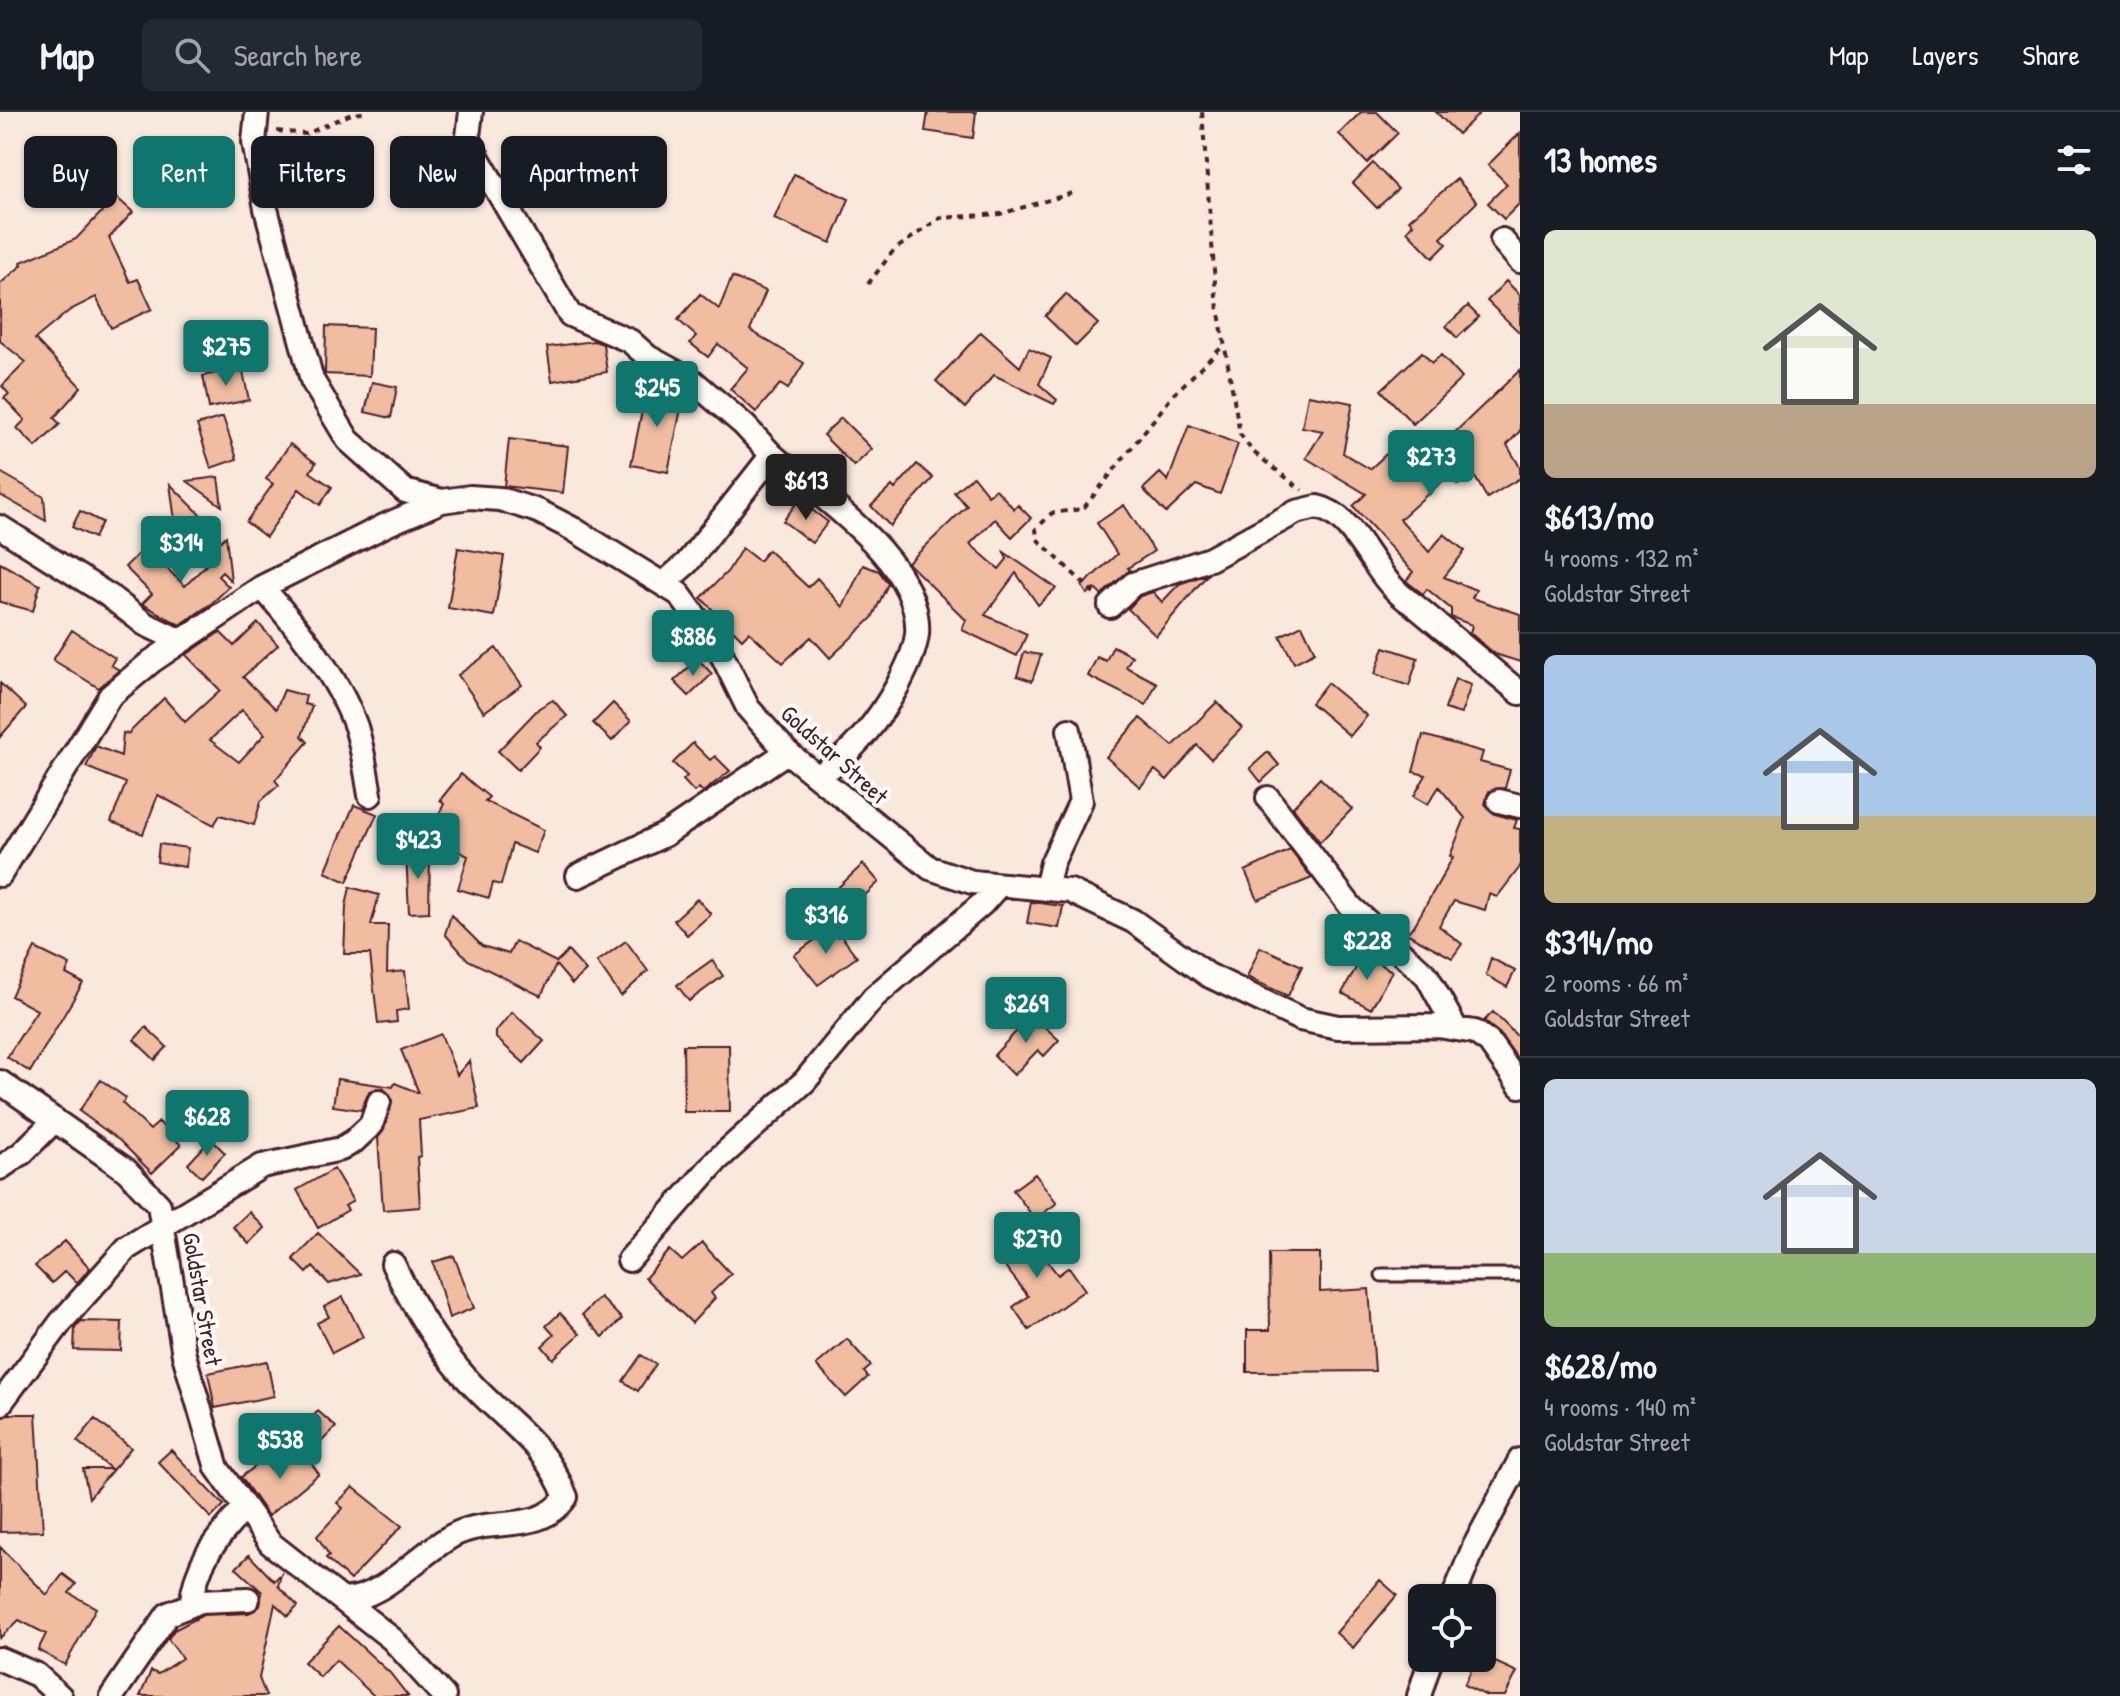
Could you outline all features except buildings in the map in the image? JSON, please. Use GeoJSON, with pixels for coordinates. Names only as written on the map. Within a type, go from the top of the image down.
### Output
{"type":"FeatureCollection","features":[{"type":"Feature","properties":{"kind":"street"},"geometry":{"type":"LineString","coordinates":[[471,112],[468,136],[475,153],[570,315],[630,341],[648,357],[694,382],[735,417],[772,455],[848,518],[895,568],[910,599],[917,632],[912,656],[879,717],[855,748],[819,776]]}},
{"type":"Feature","properties":{"kind":"street"},"geometry":{"type":"LineString","coordinates":[[257,114],[254,142],[266,209],[312,380],[348,440],[405,491],[442,501]]}},
{"type":"Feature","properties":{"kind":"street"},"geometry":{"type":"LineString","coordinates":[[1502,240],[1520,261]]}},
{"type":"Feature","properties":{"kind":"street"},"geometry":{"type":"LineString","coordinates":[[663,584],[687,563],[772,455]]}},
{"type":"Feature","properties":{"kind":"street","name":"Goldstar Street"},"geometry":{"type":"LineString","coordinates":[[0,875],[110,696],[181,641],[262,587],[442,501],[470,497],[500,499],[538,511],[679,594],[698,616],[748,708],[787,752],[930,868],[949,877],[1070,891],[1133,921],[1208,975],[1300,1019],[1338,1027],[1475,1032],[1489,1042],[1520,1086]]}},
{"type":"Feature","properties":{"kind":"street"},"geometry":{"type":"LineString","coordinates":[[1110,606],[1133,584],[1210,559],[1296,512],[1317,507],[1349,524],[1364,552],[1394,593],[1413,604],[1520,693]]}},
{"type":"Feature","properties":{"kind":"street"},"geometry":{"type":"LineString","coordinates":[[2,531],[108,595],[145,624],[181,641]]}},
{"type":"Feature","properties":{"kind":"street"},"geometry":{"type":"LineString","coordinates":[[262,587],[289,618],[342,697],[356,725],[370,795]]}},
{"type":"Feature","properties":{"kind":"street"},"geometry":{"type":"LineString","coordinates":[[1046,889],[1052,863],[1081,801],[1069,730]]}},
{"type":"Feature","properties":{"kind":"street"},"geometry":{"type":"LineString","coordinates":[[578,876],[666,834],[787,752]]}},
{"type":"Feature","properties":{"kind":"street"},"geometry":{"type":"LineString","coordinates":[[1268,798],[1351,907],[1427,976],[1456,1029]]}},
{"type":"Feature","properties":{"kind":"street"},"geometry":{"type":"LineString","coordinates":[[629,1260],[717,1160],[805,1081],[874,997],[982,904],[999,885]]}},
{"type":"Feature","properties":{"kind":"street","name":"Goldstar Street"},"geometry":{"type":"LineString","coordinates":[[0,1082],[126,1170],[159,1205],[184,1355],[217,1468],[243,1509],[270,1543],[392,1639],[444,1696]]}},
{"type":"Feature","properties":{"kind":"street"},"geometry":{"type":"LineString","coordinates":[[0,1404],[98,1278],[127,1248],[262,1166],[341,1149],[371,1125],[379,1102]]}},
{"type":"Feature","properties":{"kind":"street"},"geometry":{"type":"LineString","coordinates":[[0,1168],[22,1153],[55,1120]]}},
{"type":"Feature","properties":{"kind":"street"},"geometry":{"type":"LineString","coordinates":[[342,1599],[356,1601],[373,1593],[456,1533],[552,1514],[566,1497],[553,1466],[541,1450],[467,1380],[445,1351],[406,1292],[393,1264]]}},
{"type":"Feature","properties":{"kind":"street"},"geometry":{"type":"LineString","coordinates":[[1459,1584],[1474,1547],[1520,1460]]}},
{"type":"Feature","properties":{"kind":"street"},"geometry":{"type":"LineString","coordinates":[[191,1605],[195,1574],[212,1544],[243,1509]]}},
{"type":"Feature","properties":{"kind":"street"},"geometry":{"type":"LineString","coordinates":[[112,1696],[168,1614],[200,1601],[227,1603],[248,1599]]}},
{"type":"Feature","properties":{"kind":"street"},"geometry":{"type":"LineString","coordinates":[[0,1659],[37,1675],[60,1696]]}},
{"type":"Feature","properties":{"kind":"street"},"geometry":{"type":"LineString","coordinates":[[1419,1696],[1427,1672]]}},
{"type":"Feature","properties":{"kind":"lane"},"geometry":{"type":"LineString","coordinates":[[1382,1275],[1520,1275]]}},
{"type":"Feature","properties":{"kind":"path"},"geometry":{"type":"LineString","coordinates":[[257,114],[274,131],[306,134],[349,115],[366,112]]}},
{"type":"Feature","properties":{"kind":"path"},"geometry":{"type":"LineString","coordinates":[[1202,112],[1222,347],[1240,434],[1252,451],[1317,507]]}},
{"type":"Feature","properties":{"kind":"path"},"geometry":{"type":"LineString","coordinates":[[868,284],[894,250],[940,218],[1000,214],[1073,193]]}},
{"type":"Feature","properties":{"kind":"path"},"geometry":{"type":"LineString","coordinates":[[1110,606],[1045,548],[1037,539],[1036,529],[1052,513],[1083,509],[1174,394],[1222,347]]}}]}
